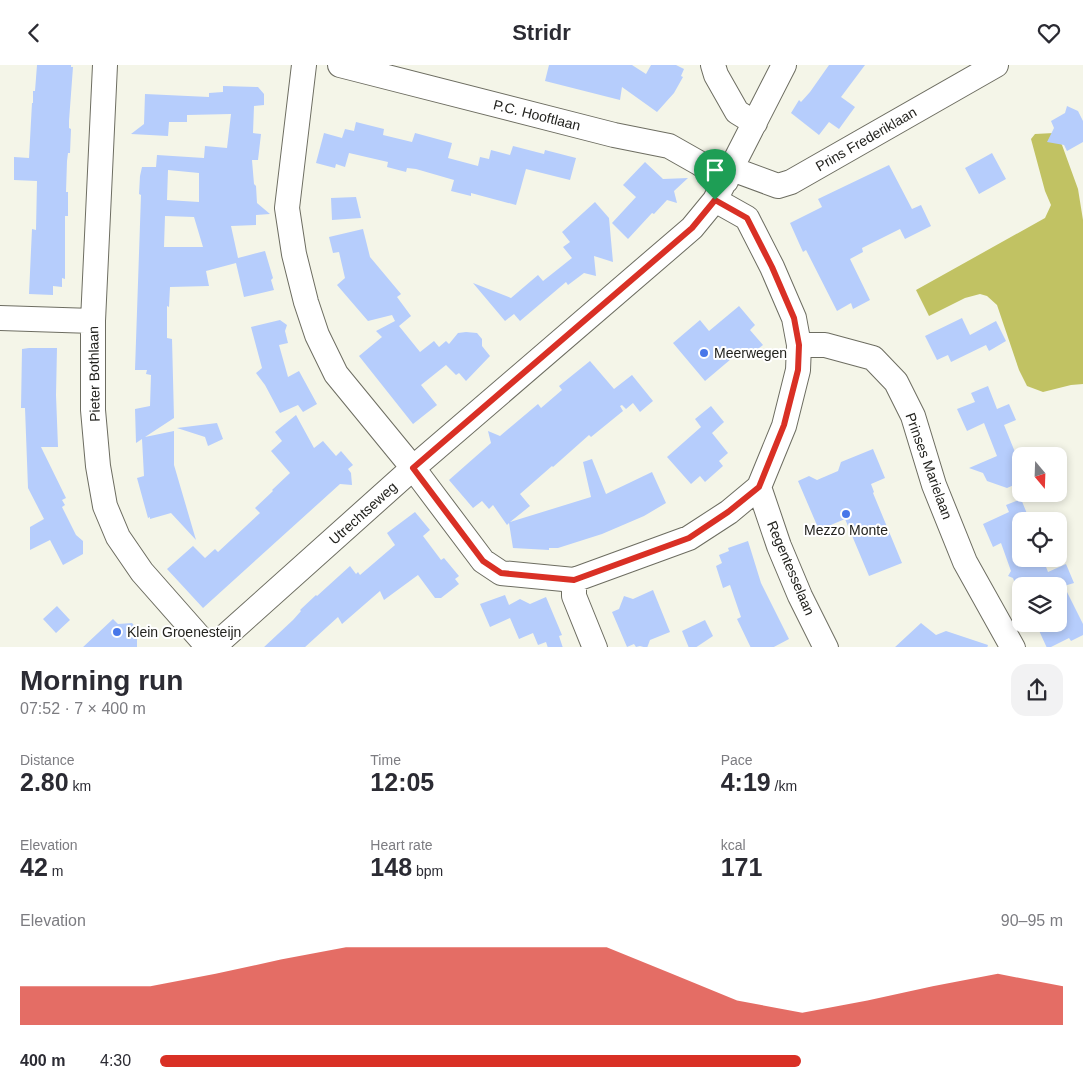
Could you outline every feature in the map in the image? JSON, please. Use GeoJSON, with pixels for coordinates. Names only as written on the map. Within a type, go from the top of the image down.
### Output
{"type":"FeatureCollection","features":[{"type":"Feature","properties":{"kind":"street","name":"Pieter Bothlaan"},"geometry":{"type":"LineString","coordinates":[[105,65],[93,321],[93,410],[98,466],[106,506],[118,537],[142,572],[211,647]]}},
{"type":"Feature","properties":{"kind":"street"},"geometry":{"type":"LineString","coordinates":[[304,65],[287,208],[294,254],[306,302],[317,335],[336,373],[413,468],[483,561],[501,573],[574,580],[689,538],[728,512],[759,487],[784,425],[798,370],[799,345],[794,318],[772,267],[747,218],[724,183]]}},
{"type":"Feature","properties":{"kind":"street","name":"P.C. Hooftlaan"},"geometry":{"type":"LineString","coordinates":[[340,65],[614,135],[668,146],[699,163],[724,183]]}},
{"type":"Feature","properties":{"kind":"street"},"geometry":{"type":"LineString","coordinates":[[713,65],[716,75],[736,112],[755,123]]}},
{"type":"Feature","properties":{"kind":"street","name":"Utrechtseweg"},"geometry":{"type":"LineString","coordinates":[[211,647],[413,468],[692,228],[724,183],[784,65]]}},
{"type":"Feature","properties":{"kind":"street","name":"Prins Frederiklaan"},"geometry":{"type":"LineString","coordinates":[[724,183],[767,183],[778,186],[790,181],[996,65]]}},
{"type":"Feature","properties":{"kind":"street"},"geometry":{"type":"LineString","coordinates":[[0,318],[93,321]]}},
{"type":"Feature","properties":{"kind":"street","name":"Prinses Marielaan"},"geometry":{"type":"LineString","coordinates":[[799,345],[825,345],[873,358],[896,382],[913,416],[934,485],[965,562],[1013,647]]}},
{"type":"Feature","properties":{"kind":"street","name":"Regentesselaan"},"geometry":{"type":"LineString","coordinates":[[759,487],[782,554],[800,596],[826,647]]}},
{"type":"Feature","properties":{"kind":"street"},"geometry":{"type":"LineString","coordinates":[[574,580],[574,596],[595,647]]}},
{"type":"Feature","properties":{"kind":"shaded area"},"geometry":{"type":"Polygon","coordinates":[[[1054,133],[1062,145],[1078,189],[1083,220],[1083,384],[1043,392],[1027,386],[1019,370],[997,305],[987,296],[980,294],[965,298],[929,316],[916,290],[1045,218],[1051,205],[1045,191],[1031,139],[1035,134],[1054,133]]]}},
{"type":"Feature","properties":{"kind":"building"},"geometry":{"type":"Polygon","coordinates":[[[37,65],[71,65],[73,67],[69,121],[69,128],[71,129],[70,153],[68,153],[67,161],[66,192],[68,192],[68,216],[65,216],[65,279],[62,278],[62,287],[53,286],[53,295],[29,294],[32,229],[36,230],[37,181],[14,180],[14,157],[29,158],[33,91],[35,91],[37,65]]]}},
{"type":"Feature","properties":{"kind":"building"},"geometry":{"type":"Polygon","coordinates":[[[549,65],[632,65],[646,74],[651,65],[676,65],[684,69],[681,76],[683,77],[674,93],[657,112],[622,87],[620,100],[545,81],[549,65]]]}},
{"type":"Feature","properties":{"kind":"building"},"geometry":{"type":"Polygon","coordinates":[[[829,65],[865,65],[841,97],[855,107],[839,129],[829,122],[819,135],[791,113],[799,100],[801,102],[810,92],[829,65]]]}},
{"type":"Feature","properties":{"kind":"building"},"geometry":{"type":"Polygon","coordinates":[[[223,86],[258,87],[264,94],[264,105],[254,106],[253,133],[261,134],[258,160],[252,160],[257,203],[270,214],[256,215],[256,225],[231,226],[238,258],[265,251],[273,278],[271,280],[274,290],[244,297],[236,263],[206,271],[209,286],[170,287],[169,307],[167,306],[167,338],[172,339],[174,418],[145,437],[174,431],[174,465],[196,540],[171,513],[148,518],[137,478],[144,476],[142,439],[136,443],[135,409],[150,406],[151,375],[146,374],[147,370],[135,370],[140,176],[142,167],[156,167],[157,155],[204,158],[205,146],[227,148],[231,114],[187,115],[187,122],[169,122],[168,136],[131,134],[144,124],[145,94],[209,97],[209,93],[223,92],[223,86]],[[168,170],[167,200],[199,202],[199,173],[168,170]],[[165,216],[164,247],[203,247],[194,217],[165,216]]]}},
{"type":"Feature","properties":{"kind":"building"},"geometry":{"type":"Polygon","coordinates":[[[1067,106],[1078,111],[1083,121],[1083,142],[1067,151],[1064,145],[1047,142],[1054,128],[1051,121],[1065,113],[1067,106]]]}},
{"type":"Feature","properties":{"kind":"building"},"geometry":{"type":"Polygon","coordinates":[[[356,122],[384,129],[383,135],[412,142],[415,133],[452,143],[448,158],[478,166],[480,157],[489,159],[491,150],[510,155],[513,146],[544,154],[545,150],[576,158],[570,180],[526,169],[516,205],[471,193],[471,196],[451,191],[454,180],[416,169],[407,168],[406,172],[387,167],[388,162],[349,153],[345,167],[336,164],[335,168],[316,163],[324,133],[342,138],[345,129],[354,131],[356,122]]]}},
{"type":"Feature","properties":{"kind":"building"},"geometry":{"type":"Polygon","coordinates":[[[992,153],[1006,179],[979,194],[965,168],[992,153]]]}},
{"type":"Feature","properties":{"kind":"building"},"geometry":{"type":"Polygon","coordinates":[[[645,162],[663,179],[688,178],[674,191],[677,203],[667,200],[628,239],[612,223],[636,197],[623,185],[645,162]]]}},
{"type":"Feature","properties":{"kind":"building"},"geometry":{"type":"Polygon","coordinates":[[[889,165],[912,209],[921,205],[931,226],[905,239],[900,229],[862,248],[863,252],[850,259],[870,300],[853,309],[851,303],[837,311],[806,250],[803,252],[790,223],[822,207],[818,199],[889,165]]]}},
{"type":"Feature","properties":{"kind":"building"},"geometry":{"type":"Polygon","coordinates":[[[356,197],[361,218],[332,220],[331,198],[356,197]]]}},
{"type":"Feature","properties":{"kind":"building"},"geometry":{"type":"Polygon","coordinates":[[[595,202],[609,218],[613,262],[594,256],[596,276],[584,273],[568,285],[566,282],[520,321],[514,314],[505,321],[473,283],[511,298],[538,275],[543,281],[572,258],[563,247],[570,242],[562,232],[595,202]]]}},
{"type":"Feature","properties":{"kind":"building"},"geometry":{"type":"Polygon","coordinates":[[[363,229],[370,257],[401,294],[397,297],[411,316],[399,326],[420,352],[434,341],[439,347],[446,341],[449,344],[458,333],[466,332],[477,333],[482,339],[482,346],[490,356],[466,381],[459,373],[456,375],[446,365],[421,385],[437,405],[413,424],[359,356],[382,337],[376,331],[395,321],[392,315],[368,321],[337,285],[345,278],[339,252],[333,253],[329,237],[363,229]]]}},
{"type":"Feature","properties":{"kind":"building"},"geometry":{"type":"Polygon","coordinates":[[[739,306],[755,325],[750,330],[763,345],[750,355],[744,348],[705,381],[673,343],[700,320],[709,331],[739,306]]]}},
{"type":"Feature","properties":{"kind":"building"},"geometry":{"type":"Polygon","coordinates":[[[962,318],[970,335],[996,321],[1006,341],[989,351],[986,345],[951,362],[948,355],[937,360],[925,336],[962,318]]]}},
{"type":"Feature","properties":{"kind":"building"},"geometry":{"type":"Polygon","coordinates":[[[280,320],[287,325],[285,331],[288,343],[279,345],[288,377],[299,371],[317,404],[303,412],[298,405],[280,413],[265,385],[256,373],[262,368],[251,327],[280,320]]]}},
{"type":"Feature","properties":{"kind":"building"},"geometry":{"type":"Polygon","coordinates":[[[57,348],[58,447],[41,447],[66,498],[62,500],[65,505],[62,507],[76,535],[83,541],[83,554],[63,565],[50,540],[30,550],[30,527],[44,519],[28,488],[25,408],[21,408],[22,349],[57,348]]]}},
{"type":"Feature","properties":{"kind":"building"},"geometry":{"type":"Polygon","coordinates":[[[590,361],[614,389],[632,375],[653,401],[640,412],[633,403],[626,409],[622,405],[620,406],[623,411],[591,437],[589,435],[520,494],[530,506],[510,522],[591,497],[583,462],[592,459],[606,494],[652,472],[666,503],[644,516],[602,534],[558,548],[549,548],[549,550],[513,548],[509,523],[507,525],[493,505],[489,509],[482,501],[473,508],[449,480],[491,443],[488,431],[500,436],[538,404],[541,408],[562,390],[559,386],[590,361]]]}},
{"type":"Feature","properties":{"kind":"building"},"geometry":{"type":"Polygon","coordinates":[[[988,386],[997,409],[1009,404],[1016,420],[1004,425],[1013,447],[1012,486],[1007,488],[987,481],[983,473],[969,468],[997,456],[984,423],[967,431],[957,409],[975,402],[971,393],[988,386]]]}},
{"type":"Feature","properties":{"kind":"building"},"geometry":{"type":"Polygon","coordinates":[[[711,406],[724,422],[712,433],[728,453],[719,461],[723,466],[705,482],[700,476],[691,484],[667,457],[701,427],[695,419],[711,406]]]}},
{"type":"Feature","properties":{"kind":"building"},"geometry":{"type":"Polygon","coordinates":[[[296,415],[314,448],[323,441],[336,456],[341,451],[353,465],[348,469],[351,473],[352,485],[340,484],[203,608],[167,569],[193,546],[205,558],[215,549],[218,552],[260,513],[255,508],[290,473],[271,451],[282,441],[275,432],[296,415]]]}},
{"type":"Feature","properties":{"kind":"building"},"geometry":{"type":"Polygon","coordinates":[[[217,423],[223,439],[208,446],[205,437],[177,428],[217,423]]]}},
{"type":"Feature","properties":{"kind":"building","name":"Mezzo Monte"},"geometry":{"type":"Polygon","coordinates":[[[873,449],[885,478],[871,484],[873,493],[902,563],[869,576],[845,519],[819,530],[798,481],[809,476],[817,480],[838,471],[841,462],[873,449]]]}},
{"type":"Feature","properties":{"kind":"building"},"geometry":{"type":"Polygon","coordinates":[[[1012,503],[1023,503],[1026,512],[1012,512],[1012,567],[1046,567],[1048,572],[1059,567],[1067,566],[1074,583],[1067,585],[1067,577],[1012,578],[1008,576],[1011,571],[1001,543],[993,547],[983,524],[1009,512],[1006,505],[1012,503]]]}},
{"type":"Feature","properties":{"kind":"building"},"geometry":{"type":"Polygon","coordinates":[[[415,512],[430,530],[423,536],[441,560],[444,558],[459,576],[455,579],[459,584],[441,598],[435,598],[418,575],[384,600],[380,591],[342,624],[338,617],[305,647],[264,647],[293,620],[300,610],[350,566],[356,574],[358,572],[360,575],[395,545],[387,533],[415,512]]]}},
{"type":"Feature","properties":{"kind":"building"},"geometry":{"type":"Polygon","coordinates":[[[748,541],[761,583],[789,639],[774,647],[751,647],[737,619],[741,617],[730,585],[723,588],[716,566],[722,563],[719,555],[729,551],[728,548],[748,541]]]}},
{"type":"Feature","properties":{"kind":"building"},"geometry":{"type":"Polygon","coordinates":[[[653,590],[670,632],[650,640],[647,647],[636,647],[634,644],[627,647],[612,612],[619,609],[624,596],[633,599],[653,590]]]}},
{"type":"Feature","properties":{"kind":"building"},"geometry":{"type":"Polygon","coordinates":[[[1067,592],[1083,624],[1083,635],[1071,641],[1069,638],[1051,647],[1047,647],[1040,632],[1067,632],[1067,592]]]}},
{"type":"Feature","properties":{"kind":"building"},"geometry":{"type":"Polygon","coordinates":[[[505,595],[509,605],[520,599],[530,604],[546,597],[562,635],[559,636],[563,647],[548,647],[546,642],[538,645],[533,633],[519,639],[510,618],[490,627],[480,604],[505,595]]]}},
{"type":"Feature","properties":{"kind":"building"},"geometry":{"type":"Polygon","coordinates":[[[57,606],[70,620],[56,633],[43,619],[57,606]]]}},
{"type":"Feature","properties":{"kind":"building","name":"Klein Groenesteijn"},"geometry":{"type":"Polygon","coordinates":[[[113,619],[118,624],[132,623],[137,629],[137,647],[83,647],[113,619]]]}},
{"type":"Feature","properties":{"kind":"building"},"geometry":{"type":"Polygon","coordinates":[[[705,620],[713,636],[696,647],[689,647],[682,631],[705,620]]]}},
{"type":"Feature","properties":{"kind":"building"},"geometry":{"type":"Polygon","coordinates":[[[921,623],[936,635],[946,631],[988,645],[987,647],[895,647],[921,623]]]}},
{"type":"Feature","properties":{"kind":"place","name":"Meerwegen"},"geometry":{"type":"Point","coordinates":[704,353]}},
{"type":"Feature","properties":{"kind":"place","name":"Mezzo Monte"},"geometry":{"type":"Point","coordinates":[846,514]}},
{"type":"Feature","properties":{"kind":"place","name":"Klein Groenesteijn"},"geometry":{"type":"Point","coordinates":[117,632]}},
{"type":"Feature","properties":{"kind":"route"},"geometry":{"type":"LineString","coordinates":[[715,200],[747,218],[772,267],[794,318],[799,345],[798,370],[784,425],[759,487],[728,512],[689,538],[574,580],[501,573],[483,561],[413,468],[692,228],[715,200]]}}]}
